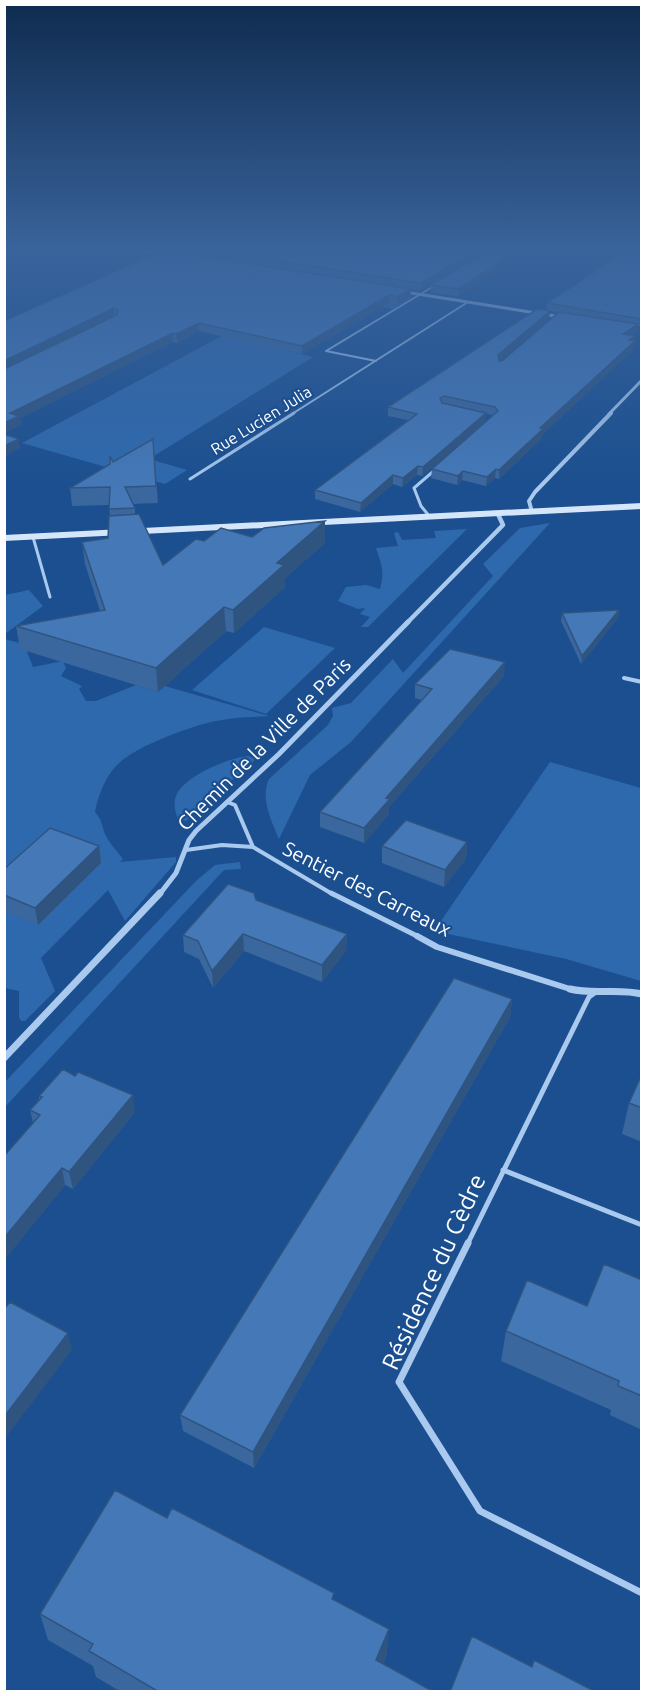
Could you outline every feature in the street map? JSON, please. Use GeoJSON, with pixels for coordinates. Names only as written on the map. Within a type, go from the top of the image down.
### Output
{"type":"FeatureCollection","features":[{"type":"Feature","properties":{"kind":"main road"},"geometry":{"type":"LineString","coordinates":[[4,538],[642,506]]}},
{"type":"Feature","properties":{"kind":"street"},"geometry":{"type":"LineString","coordinates":[[532,512],[529,501],[642,380]]}},
{"type":"Feature","properties":{"kind":"street","name":"Chemin de la Ville de Paris"},"geometry":{"type":"LineString","coordinates":[[4,1058],[149,907],[176,873],[189,840],[196,831],[279,754],[503,525],[498,514]]}},
{"type":"Feature","properties":{"kind":"street","name":"Sentier des Carreaux"},"geometry":{"type":"LineString","coordinates":[[417,936],[437,947],[570,989],[596,991],[625,989],[642,994]]}},
{"type":"Feature","properties":{"kind":"lane"},"geometry":{"type":"LineString","coordinates":[[361,330],[326,351],[376,361]]}},
{"type":"Feature","properties":{"kind":"lane","name":"Rue Lucien Julia"},"geometry":{"type":"LineString","coordinates":[[190,479],[424,330]]}},
{"type":"Feature","properties":{"kind":"lane"},"geometry":{"type":"LineString","coordinates":[[430,517],[421,506],[414,488],[440,465]]}},
{"type":"Feature","properties":{"kind":"lane"},"geometry":{"type":"LineString","coordinates":[[33,537],[50,597]]}},
{"type":"Feature","properties":{"kind":"lane"},"geometry":{"type":"LineString","coordinates":[[624,678],[642,682]]}},
{"type":"Feature","properties":{"kind":"lane"},"geometry":{"type":"LineString","coordinates":[[227,802],[235,806],[246,835],[254,847]]}},
{"type":"Feature","properties":{"kind":"lane"},"geometry":{"type":"LineString","coordinates":[[186,850],[222,845],[254,847]]}},
{"type":"Feature","properties":{"kind":"lane","name":"Sentier des Carreaux"},"geometry":{"type":"LineString","coordinates":[[254,847],[321,888],[417,936]]}},
{"type":"Feature","properties":{"kind":"lane","name":"Résidence du Cèdre"},"geometry":{"type":"LineString","coordinates":[[596,991],[589,998],[399,1382],[480,1511],[642,1593]]}},
{"type":"Feature","properties":{"kind":"lane","name":"Résidence du Cèdre"},"geometry":{"type":"LineString","coordinates":[[503,1170],[642,1225]]}},
{"type":"Feature","properties":{"kind":"shaded area"},"geometry":{"type":"Polygon","coordinates":[[[233,330],[314,330],[268,346],[313,357],[149,459],[187,470],[165,484],[22,443],[233,330]]]}},
{"type":"Feature","properties":{"kind":"shaded area"},"geometry":{"type":"Polygon","coordinates":[[[550,523],[351,742],[310,775],[279,839],[266,801],[269,779],[328,725],[333,716],[332,708],[351,703],[393,659],[403,673],[493,576],[483,564],[520,528],[550,523]]]}},
{"type":"Feature","properties":{"kind":"shaded area"},"geometry":{"type":"Polygon","coordinates":[[[467,529],[368,627],[361,627],[370,617],[360,614],[365,608],[358,609],[338,601],[346,587],[366,585],[380,589],[382,572],[376,548],[398,546],[394,533],[398,532],[402,540],[436,538],[434,531],[467,529]]]}},
{"type":"Feature","properties":{"kind":"shaded area"},"geometry":{"type":"Polygon","coordinates":[[[29,590],[43,606],[5,634],[5,595],[29,590]]]}},
{"type":"Feature","properties":{"kind":"shaded area"},"geometry":{"type":"Polygon","coordinates":[[[264,627],[335,648],[266,714],[192,690],[264,627]]]}},
{"type":"Feature","properties":{"kind":"shaded area"},"geometry":{"type":"Polygon","coordinates":[[[4,639],[24,644],[33,667],[63,661],[66,668],[61,676],[82,686],[79,689],[86,701],[96,701],[136,685],[158,692],[165,686],[269,716],[228,719],[183,730],[128,756],[110,773],[98,799],[95,812],[101,820],[105,834],[123,859],[120,862],[176,857],[176,862],[125,921],[108,890],[41,958],[55,991],[25,1021],[21,1021],[19,1017],[19,991],[5,988],[4,639]]]}},
{"type":"Feature","properties":{"kind":"shaded area"},"geometry":{"type":"Polygon","coordinates":[[[248,756],[256,759],[186,821],[178,819],[175,799],[188,782],[207,769],[229,760],[248,756]]]}},
{"type":"Feature","properties":{"kind":"shaded area"},"geometry":{"type":"Polygon","coordinates":[[[550,762],[641,788],[641,981],[566,959],[434,931],[550,762]]]}},
{"type":"Feature","properties":{"kind":"shaded area"},"geometry":{"type":"Polygon","coordinates":[[[240,862],[241,869],[224,870],[5,1107],[5,1082],[197,880],[215,865],[240,862]]]}},
{"type":"Feature","properties":{"kind":"building"},"geometry":{"type":"Polygon","coordinates":[[[4,330],[68,330],[4,361],[4,330]]]}},
{"type":"Feature","properties":{"kind":"building"},"geometry":{"type":"Polygon","coordinates":[[[85,330],[184,330],[173,333],[10,413],[19,416],[4,423],[4,369],[85,330]]]}},
{"type":"Feature","properties":{"kind":"building"},"geometry":{"type":"Polygon","coordinates":[[[231,330],[329,330],[302,346],[231,330]]]}},
{"type":"Feature","properties":{"kind":"building"},"geometry":{"type":"Polygon","coordinates":[[[505,330],[527,330],[498,355],[499,361],[538,330],[629,330],[623,334],[635,336],[629,340],[635,341],[540,428],[543,429],[499,470],[496,469],[487,477],[463,471],[458,476],[432,469],[498,411],[495,407],[444,396],[440,398],[442,403],[486,413],[423,467],[418,466],[403,478],[393,475],[361,503],[315,490],[417,414],[388,407],[505,330]]]}},
{"type":"Feature","properties":{"kind":"building"},"geometry":{"type":"Polygon","coordinates":[[[4,434],[19,439],[4,446],[4,434]]]}},
{"type":"Feature","properties":{"kind":"building"},"geometry":{"type":"Polygon","coordinates":[[[153,439],[156,486],[125,487],[135,508],[109,509],[110,487],[70,488],[110,464],[110,456],[113,462],[153,439]]]}},
{"type":"Feature","properties":{"kind":"building"},"geometry":{"type":"Polygon","coordinates":[[[139,514],[163,565],[196,539],[204,541],[221,528],[252,537],[264,528],[325,521],[277,563],[284,565],[233,610],[224,607],[156,668],[16,626],[105,610],[82,542],[108,538],[109,516],[139,514]]]}},
{"type":"Feature","properties":{"kind":"building"},"geometry":{"type":"Polygon","coordinates":[[[619,610],[582,656],[562,613],[619,610]]]}},
{"type":"Feature","properties":{"kind":"building"},"geometry":{"type":"Polygon","coordinates":[[[450,649],[505,662],[386,798],[390,799],[364,828],[320,812],[432,689],[415,684],[450,649]]]}},
{"type":"Feature","properties":{"kind":"building"},"geometry":{"type":"Polygon","coordinates":[[[406,820],[467,842],[445,870],[382,846],[406,820]]]}},
{"type":"Feature","properties":{"kind":"building"},"geometry":{"type":"Polygon","coordinates":[[[50,828],[99,846],[35,908],[4,895],[4,869],[50,828]]]}},
{"type":"Feature","properties":{"kind":"building"},"geometry":{"type":"Polygon","coordinates":[[[228,884],[254,893],[256,900],[347,934],[322,965],[243,934],[212,971],[198,941],[183,935],[228,884]]]}},
{"type":"Feature","properties":{"kind":"building"},"geometry":{"type":"Polygon","coordinates":[[[454,978],[512,999],[253,1452],[180,1415],[454,978]]]}},
{"type":"Feature","properties":{"kind":"building"},"geometry":{"type":"Polygon","coordinates":[[[63,1069],[75,1076],[78,1072],[133,1095],[69,1172],[62,1168],[4,1238],[4,1156],[40,1115],[30,1110],[63,1069]]]}},
{"type":"Feature","properties":{"kind":"building"},"geometry":{"type":"Polygon","coordinates":[[[642,1074],[642,1108],[629,1103],[642,1074]]]}},
{"type":"Feature","properties":{"kind":"building"},"geometry":{"type":"Polygon","coordinates":[[[604,1264],[642,1280],[642,1396],[618,1386],[619,1381],[506,1331],[527,1280],[587,1306],[604,1264]]]}},
{"type":"Feature","properties":{"kind":"building"},"geometry":{"type":"Polygon","coordinates":[[[10,1302],[68,1333],[4,1417],[4,1309],[10,1302]]]}},
{"type":"Feature","properties":{"kind":"building"},"geometry":{"type":"Polygon","coordinates":[[[115,1490],[167,1518],[172,1508],[334,1593],[332,1599],[389,1629],[376,1660],[434,1692],[159,1692],[89,1651],[93,1644],[40,1614],[115,1490]]]}},
{"type":"Feature","properties":{"kind":"building"},"geometry":{"type":"Polygon","coordinates":[[[472,1636],[532,1667],[534,1660],[596,1692],[450,1692],[472,1636]]]}}]}
